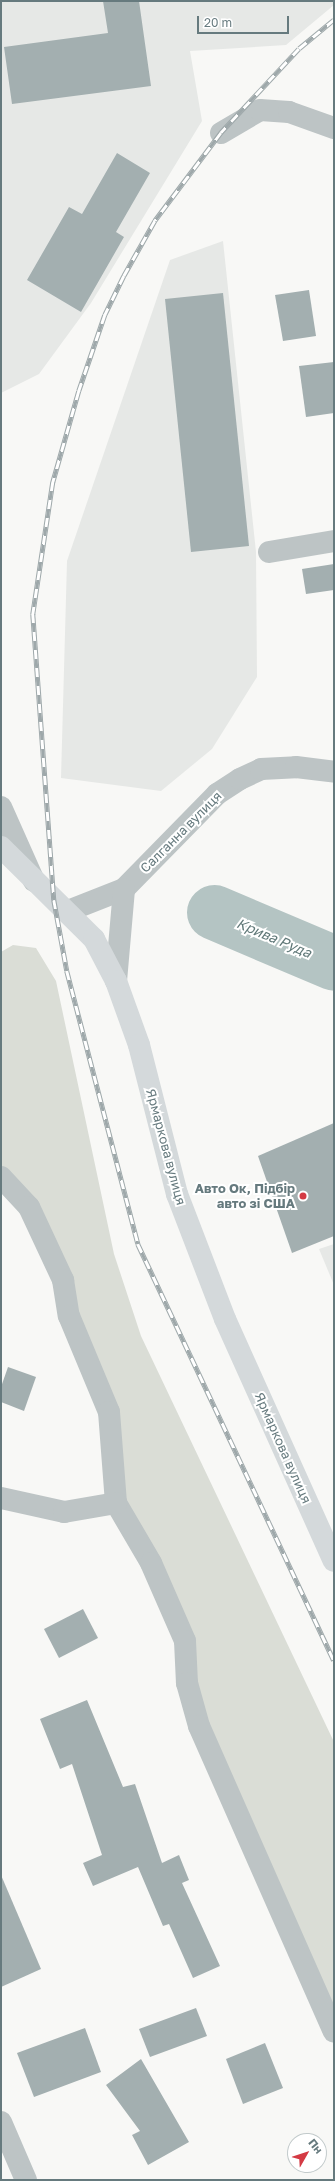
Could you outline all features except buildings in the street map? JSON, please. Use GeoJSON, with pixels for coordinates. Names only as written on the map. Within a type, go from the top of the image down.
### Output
{"type":"FeatureCollection","features":[{"type":"Feature","properties":{"kind":"main road","name":"Ярмаркова вулиця"},"geometry":{"type":"LineString","coordinates":[[1,847],[35,884],[68,910],[94,939],[116,981],[139,1044],[177,1194],[225,1319],[334,1561]]}},
{"type":"Feature","properties":{"kind":"street"},"geometry":{"type":"LineString","coordinates":[[221,133],[260,110],[289,112],[334,128]]}},
{"type":"Feature","properties":{"kind":"street"},"geometry":{"type":"LineString","coordinates":[[269,552],[334,541]]}},
{"type":"Feature","properties":{"kind":"street","name":"Салганна вулиця"},"geometry":{"type":"LineString","coordinates":[[68,910],[124,889],[217,794],[240,778],[261,769],[296,766],[334,772]]}},
{"type":"Feature","properties":{"kind":"street"},"geometry":{"type":"LineString","coordinates":[[1,807],[35,884]]}},
{"type":"Feature","properties":{"kind":"street"},"geometry":{"type":"LineString","coordinates":[[116,981],[124,889]]}},
{"type":"Feature","properties":{"kind":"street"},"geometry":{"type":"LineString","coordinates":[[1,1177],[29,1207],[63,1280],[70,1316],[109,1412],[116,1503],[151,1564],[186,1641],[187,1683],[199,1726],[334,2032]]}},
{"type":"Feature","properties":{"kind":"street"},"geometry":{"type":"LineString","coordinates":[[1,1498],[64,1512],[116,1503]]}},
{"type":"Feature","properties":{"kind":"street"},"geometry":{"type":"LineString","coordinates":[[1,2122],[26,2180]]}},
{"type":"Feature","properties":{"kind":"shaded area"},"geometry":{"type":"Polygon","coordinates":[[[1,1],[334,1],[334,5],[286,45],[190,51],[202,121],[91,303],[39,374],[1,393],[1,1]]]}},
{"type":"Feature","properties":{"kind":"shaded area"},"geometry":{"type":"Polygon","coordinates":[[[223,241],[256,552],[257,677],[212,749],[161,791],[61,778],[67,561],[170,260],[223,241]]]}},
{"type":"Feature","properties":{"kind":"shaded area"},"geometry":{"type":"Polygon","coordinates":[[[13,945],[36,948],[56,981],[114,1254],[141,1336],[334,1742],[334,2014],[204,1725],[124,1502],[114,1411],[1,1168],[1,952],[13,945]]]}},
{"type":"Feature","properties":{"kind":"shaded area"},"geometry":{"type":"Polygon","coordinates":[[[334,1244],[334,1285],[319,1249],[334,1244]]]}},
{"type":"Feature","properties":{"kind":"waterway","name":"Крива Руда"},"geometry":{"type":"LineString","coordinates":[[214,912],[334,963]]}},
{"type":"Feature","properties":{"kind":"railway"},"geometry":{"type":"LineString","coordinates":[[334,20],[299,49],[221,133],[155,221],[124,276],[105,315],[79,391],[53,482],[33,614],[54,900],[67,971],[138,1244],[334,1660]]}},
{"type":"Feature","properties":{"kind":"place","name":"Авто Ок, Підбір авто зі США"},"geometry":{"type":"Point","coordinates":[303,1196]}}]}
